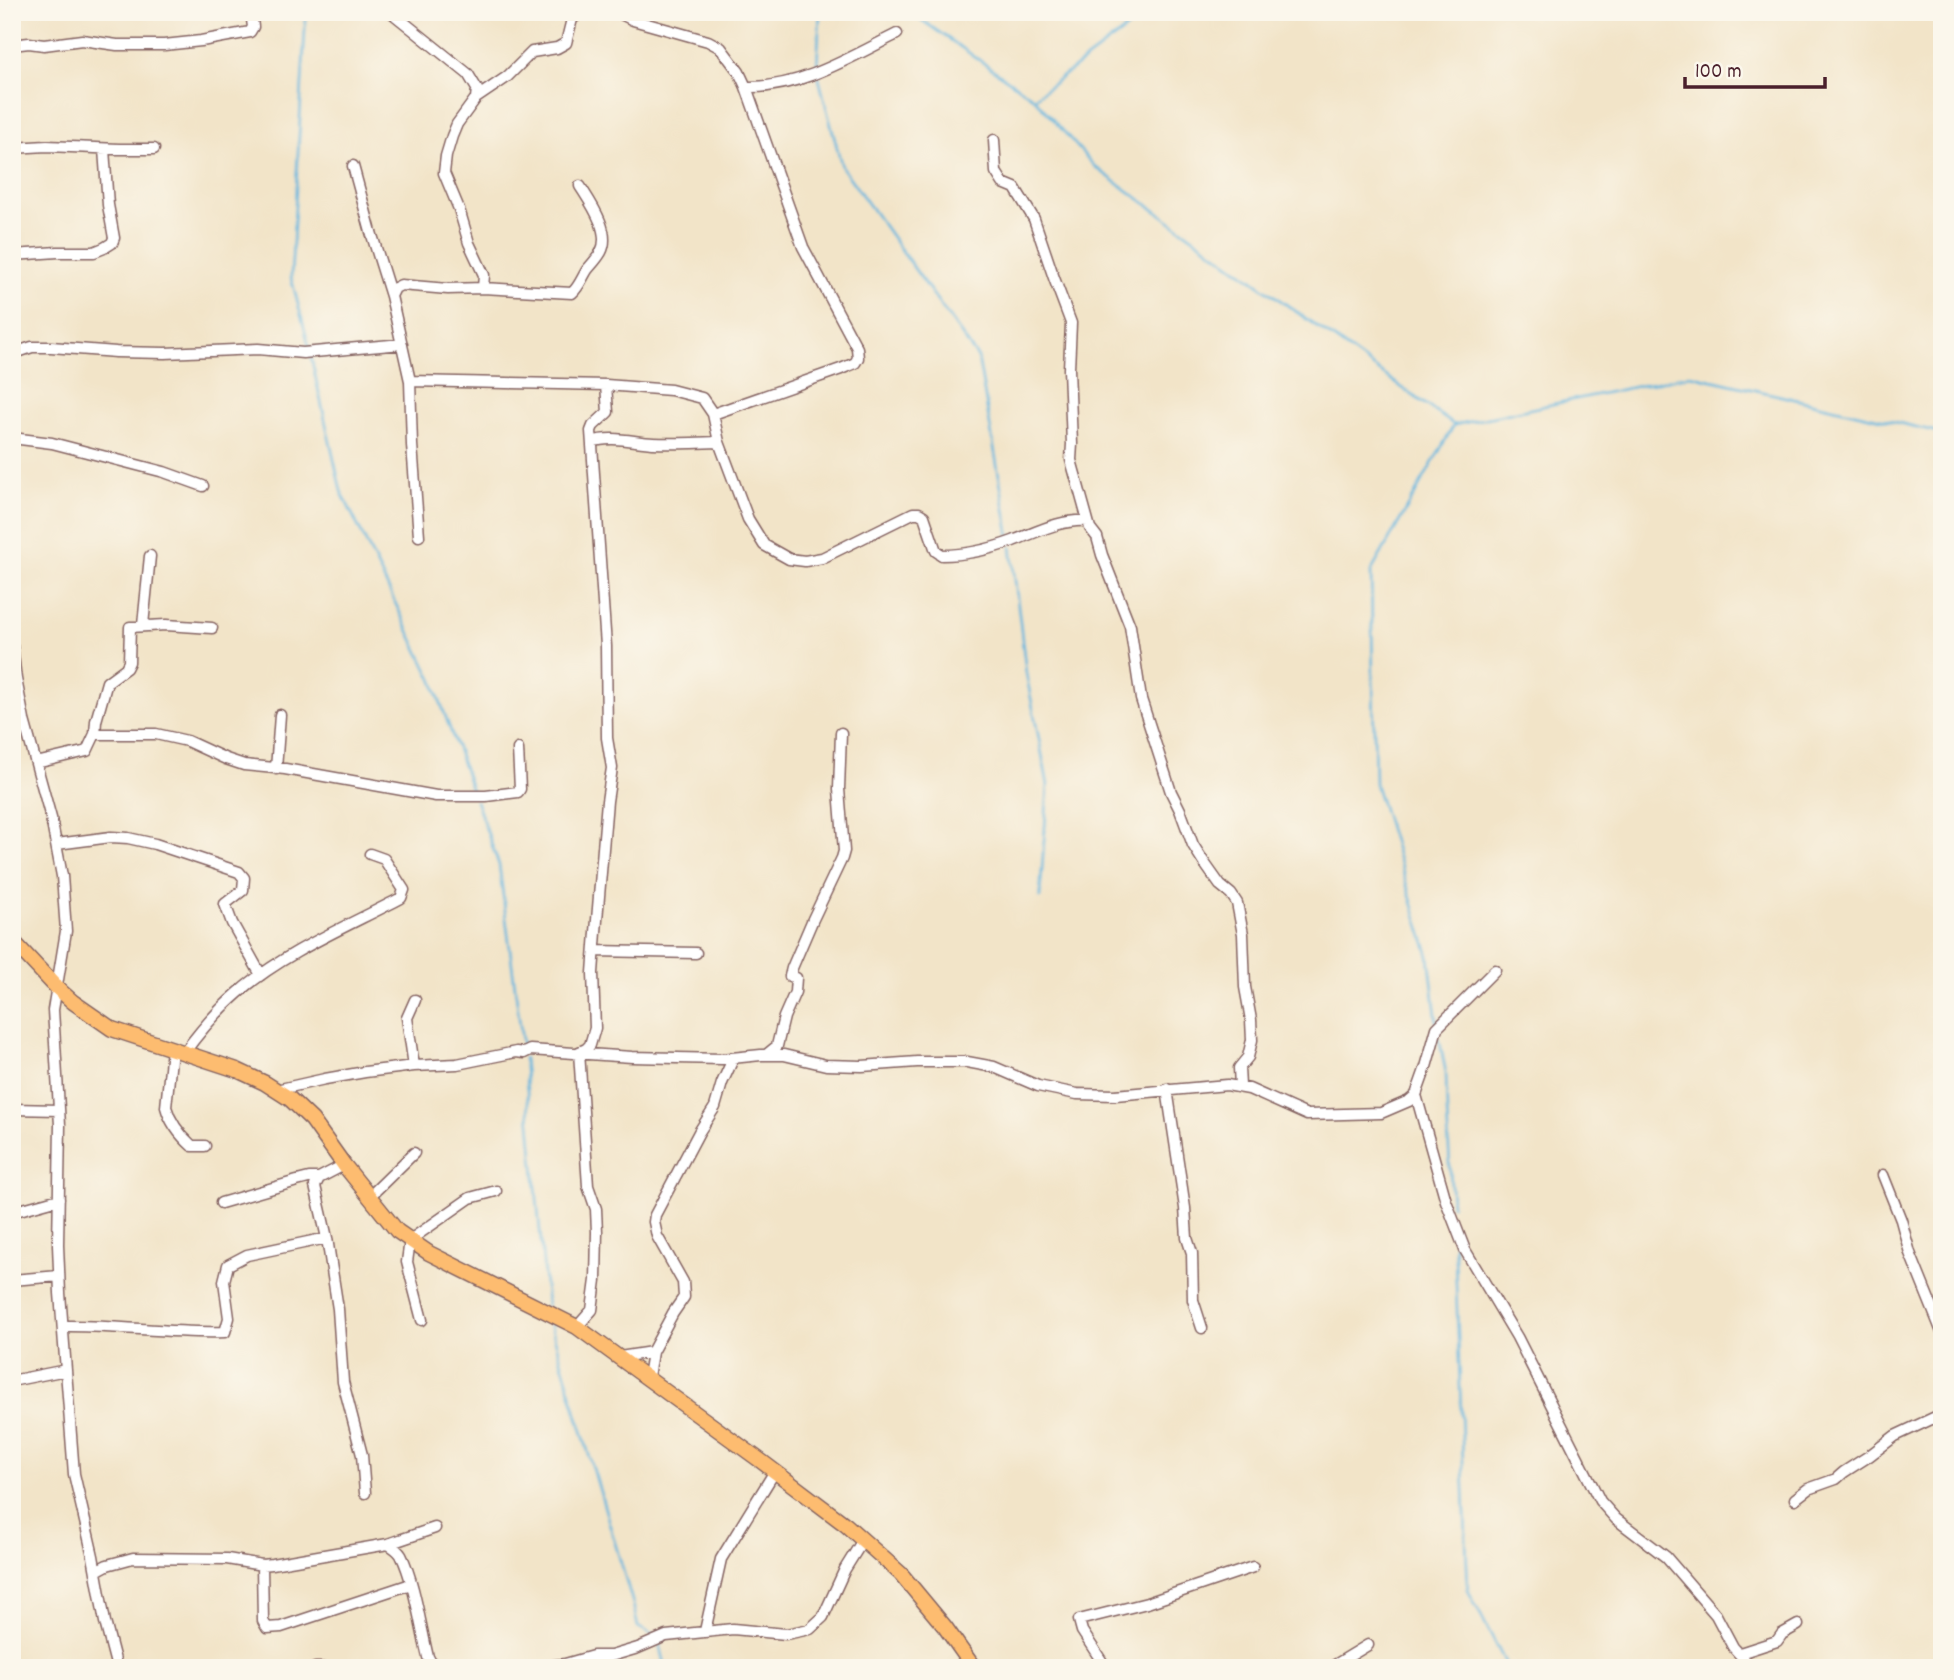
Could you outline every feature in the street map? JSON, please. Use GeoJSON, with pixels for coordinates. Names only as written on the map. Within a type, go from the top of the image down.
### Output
{"type":"FeatureCollection","features":[{"type":"Feature","properties":{"kind":"main road"},"geometry":{"type":"LineString","coordinates":[[12,940],[73,1002],[113,1029],[237,1070],[290,1099],[312,1120],[397,1231],[429,1253],[577,1327],[775,1471],[863,1540],[901,1574],[945,1627],[974,1668]]}},
{"type":"Feature","properties":{"kind":"street"},"geometry":{"type":"LineString","coordinates":[[12,45],[74,41],[154,45],[201,41],[250,32],[253,27],[251,12]]}},
{"type":"Feature","properties":{"kind":"street"},"geometry":{"type":"LineString","coordinates":[[391,12],[468,74],[477,89],[476,98]]}},
{"type":"Feature","properties":{"kind":"street"},"geometry":{"type":"LineString","coordinates":[[483,288],[484,275],[469,243],[460,209],[444,173],[444,164],[457,124],[476,98],[507,77],[532,52],[556,48],[566,43],[572,19],[581,12]]}},
{"type":"Feature","properties":{"kind":"street"},"geometry":{"type":"LineString","coordinates":[[617,12],[633,20],[708,41],[721,48],[739,72],[803,247],[857,348],[858,358],[855,363],[713,414]]}},
{"type":"Feature","properties":{"kind":"street"},"geometry":{"type":"LineString","coordinates":[[746,87],[777,85],[817,72],[897,34]]}},
{"type":"Feature","properties":{"kind":"street"},"geometry":{"type":"LineString","coordinates":[[994,139],[996,172],[1003,183],[1015,188],[1034,219],[1071,323],[1071,460],[1090,528],[1097,537],[1130,626],[1141,699],[1171,792],[1193,845],[1220,885],[1231,894],[1237,904],[1244,934],[1245,987],[1252,1040],[1248,1057],[1239,1068],[1240,1086]]}},
{"type":"Feature","properties":{"kind":"street"},"geometry":{"type":"LineString","coordinates":[[12,148],[47,146],[154,149]]}},
{"type":"Feature","properties":{"kind":"street"},"geometry":{"type":"LineString","coordinates":[[13,248],[94,252],[112,243],[114,238],[108,205],[104,149]]}},
{"type":"Feature","properties":{"kind":"street"},"geometry":{"type":"LineString","coordinates":[[353,166],[391,296],[410,381],[419,536]]}},
{"type":"Feature","properties":{"kind":"street"},"geometry":{"type":"LineString","coordinates":[[391,296],[395,288],[401,285],[572,293],[603,250],[599,216],[580,186]]}},
{"type":"Feature","properties":{"kind":"street"},"geometry":{"type":"LineString","coordinates":[[12,195],[12,301]]}},
{"type":"Feature","properties":{"kind":"street"},"geometry":{"type":"LineString","coordinates":[[12,354],[32,347],[51,346],[165,353],[258,349],[303,352],[402,344]]}},
{"type":"Feature","properties":{"kind":"street"},"geometry":{"type":"LineString","coordinates":[[410,381],[606,385],[671,390],[702,398],[713,414],[719,442],[755,533],[764,545],[789,559],[804,561],[822,558],[913,513],[924,516],[936,551],[942,555],[995,547],[1054,525],[1088,521]]}},
{"type":"Feature","properties":{"kind":"street"},"geometry":{"type":"LineString","coordinates":[[579,1052],[590,1045],[595,1028],[593,972],[612,768],[607,738],[606,646],[592,442],[593,426],[608,412],[606,385]]}},
{"type":"Feature","properties":{"kind":"street"},"geometry":{"type":"LineString","coordinates":[[12,438],[52,443],[164,472],[203,486]]}},
{"type":"Feature","properties":{"kind":"street"},"geometry":{"type":"LineString","coordinates":[[592,442],[598,439],[688,444],[719,442]]}},
{"type":"Feature","properties":{"kind":"street"},"geometry":{"type":"LineString","coordinates":[[144,625],[150,556]]}},
{"type":"Feature","properties":{"kind":"street"},"geometry":{"type":"LineString","coordinates":[[36,763],[87,751],[95,734],[107,682],[129,663],[130,626],[212,628]]}},
{"type":"Feature","properties":{"kind":"street"},"geometry":{"type":"LineString","coordinates":[[12,646],[16,701],[36,763],[57,844],[62,876],[66,930],[56,986],[54,1028],[59,1110],[59,1276],[74,1474],[117,1668]]}},
{"type":"Feature","properties":{"kind":"street"},"geometry":{"type":"LineString","coordinates":[[276,769],[280,715]]}},
{"type":"Feature","properties":{"kind":"street"},"geometry":{"type":"LineString","coordinates":[[766,1055],[777,1046],[784,1017],[795,992],[796,978],[790,976],[792,968],[844,851],[839,789],[841,733]]}},
{"type":"Feature","properties":{"kind":"street"},"geometry":{"type":"LineString","coordinates":[[95,734],[156,734],[187,741],[226,760],[244,765],[436,796],[486,796],[518,792],[518,749]]}},
{"type":"Feature","properties":{"kind":"street"},"geometry":{"type":"LineString","coordinates":[[57,844],[111,837],[128,838],[155,844],[239,872],[244,878],[243,890],[225,904],[232,923],[261,975]]}},
{"type":"Feature","properties":{"kind":"street"},"geometry":{"type":"LineString","coordinates":[[205,1146],[192,1146],[167,1112],[178,1051],[239,992],[261,975],[283,960],[401,898],[404,890],[384,859],[369,854]]}},
{"type":"Feature","properties":{"kind":"street"},"geometry":{"type":"LineString","coordinates":[[595,951],[696,953]]}},
{"type":"Feature","properties":{"kind":"street"},"geometry":{"type":"LineString","coordinates":[[276,1090],[325,1079],[414,1066],[457,1064],[530,1050],[632,1057],[733,1059],[784,1055],[841,1066],[967,1062],[995,1067],[1038,1086],[1086,1095],[1240,1086],[1299,1113],[1315,1116],[1381,1114],[1416,1095],[1437,1028],[1495,970]]}},
{"type":"Feature","properties":{"kind":"street"},"geometry":{"type":"LineString","coordinates":[[414,1066],[407,1018],[415,1000]]}},
{"type":"Feature","properties":{"kind":"street"},"geometry":{"type":"LineString","coordinates":[[577,1327],[592,1310],[597,1232],[596,1209],[588,1186],[579,1052]]}},
{"type":"Feature","properties":{"kind":"street"},"geometry":{"type":"LineString","coordinates":[[648,1377],[652,1352],[684,1297],[683,1282],[657,1236],[655,1215],[715,1107],[733,1059]]}},
{"type":"Feature","properties":{"kind":"street"},"geometry":{"type":"LineString","coordinates":[[1167,1089],[1187,1238],[1192,1253],[1192,1300],[1202,1328]]}},
{"type":"Feature","properties":{"kind":"street"},"geometry":{"type":"LineString","coordinates":[[1416,1095],[1446,1201],[1465,1250],[1517,1337],[1601,1501],[1616,1519],[1666,1557],[1716,1615],[1733,1647],[1752,1668]]}},
{"type":"Feature","properties":{"kind":"street"},"geometry":{"type":"LineString","coordinates":[[12,1109],[59,1110]]}},
{"type":"Feature","properties":{"kind":"street"},"geometry":{"type":"LineString","coordinates":[[369,1197],[414,1153]]}},
{"type":"Feature","properties":{"kind":"street"},"geometry":{"type":"LineString","coordinates":[[221,1203],[297,1181],[319,1178],[344,1165]]}},
{"type":"Feature","properties":{"kind":"street"},"geometry":{"type":"LineString","coordinates":[[1883,1175],[1901,1220],[1910,1253],[1942,1332]]}},
{"type":"Feature","properties":{"kind":"street"},"geometry":{"type":"LineString","coordinates":[[319,1178],[315,1186],[327,1238],[338,1309],[343,1382],[362,1455],[365,1493]]}},
{"type":"Feature","properties":{"kind":"street"},"geometry":{"type":"LineString","coordinates":[[422,1320],[407,1262],[410,1240],[470,1198],[496,1191]]}},
{"type":"Feature","properties":{"kind":"street"},"geometry":{"type":"LineString","coordinates":[[12,1212],[59,1199]]}},
{"type":"Feature","properties":{"kind":"street"},"geometry":{"type":"LineString","coordinates":[[64,1326],[225,1332],[229,1318],[224,1281],[228,1265],[247,1255],[327,1238]]}},
{"type":"Feature","properties":{"kind":"street"},"geometry":{"type":"LineString","coordinates":[[12,1280],[59,1276]]}},
{"type":"Feature","properties":{"kind":"street"},"geometry":{"type":"LineString","coordinates":[[620,1357],[652,1352]]}},
{"type":"Feature","properties":{"kind":"street"},"geometry":{"type":"LineString","coordinates":[[16,1380],[66,1370]]}},
{"type":"Feature","properties":{"kind":"street"},"geometry":{"type":"LineString","coordinates":[[1795,1499],[1808,1489],[1836,1479],[1895,1436],[1942,1414]]}},
{"type":"Feature","properties":{"kind":"street"},"geometry":{"type":"LineString","coordinates":[[705,1631],[721,1559],[775,1471]]}},
{"type":"Feature","properties":{"kind":"street"},"geometry":{"type":"LineString","coordinates":[[96,1571],[133,1558],[227,1559],[262,1564],[388,1544],[435,1528]]}},
{"type":"Feature","properties":{"kind":"street"},"geometry":{"type":"LineString","coordinates":[[532,1668],[565,1664],[593,1656],[611,1656],[666,1636],[746,1629],[786,1634],[810,1629],[823,1617],[845,1569],[863,1540]]}},
{"type":"Feature","properties":{"kind":"street"},"geometry":{"type":"LineString","coordinates":[[388,1544],[400,1554],[411,1584],[428,1657],[433,1667],[420,1667]]}},
{"type":"Feature","properties":{"kind":"street"},"geometry":{"type":"LineString","coordinates":[[262,1564],[263,1621],[267,1628],[281,1627],[411,1584]]}},
{"type":"Feature","properties":{"kind":"street"},"geometry":{"type":"LineString","coordinates":[[1106,1668],[1085,1637],[1079,1620],[1147,1603],[1253,1567]]}},
{"type":"Feature","properties":{"kind":"street"},"geometry":{"type":"LineString","coordinates":[[1740,1653],[1777,1641],[1782,1634],[1798,1625]]}},
{"type":"Feature","properties":{"kind":"street"},"geometry":{"type":"LineString","coordinates":[[1330,1668],[1368,1645]]}},
{"type":"Feature","properties":{"kind":"street"},"geometry":{"type":"LineString","coordinates":[[315,1668],[323,1668]]}},
{"type":"Feature","properties":{"kind":"waterway"},"geometry":{"type":"LineString","coordinates":[[306,12],[291,277],[310,350]]}},
{"type":"Feature","properties":{"kind":"waterway"},"geometry":{"type":"LineString","coordinates":[[817,68],[820,12]]}},
{"type":"Feature","properties":{"kind":"waterway"},"geometry":{"type":"LineString","coordinates":[[910,12],[1034,98],[1095,167],[1454,425],[1690,375],[1942,433]]}},
{"type":"Feature","properties":{"kind":"waterway"},"geometry":{"type":"LineString","coordinates":[[1034,98],[1149,12]]}},
{"type":"Feature","properties":{"kind":"waterway"},"geometry":{"type":"LineString","coordinates":[[818,75],[842,167],[978,358],[1010,537]]}},
{"type":"Feature","properties":{"kind":"waterway"},"geometry":{"type":"LineString","coordinates":[[311,357],[341,491],[433,681],[472,791]]}},
{"type":"Feature","properties":{"kind":"waterway"},"geometry":{"type":"LineString","coordinates":[[1437,1024],[1429,956],[1375,784],[1371,572],[1454,425]]}},
{"type":"Feature","properties":{"kind":"waterway"},"geometry":{"type":"LineString","coordinates":[[1011,547],[1026,673],[1048,785],[1040,897]]}},
{"type":"Feature","properties":{"kind":"waterway"},"geometry":{"type":"LineString","coordinates":[[476,801],[499,865],[523,1048]]}},
{"type":"Feature","properties":{"kind":"waterway"},"geometry":{"type":"LineString","coordinates":[[1439,1038],[1446,1073],[1452,1205]]}},
{"type":"Feature","properties":{"kind":"waterway"},"geometry":{"type":"LineString","coordinates":[[524,1058],[547,1306]]}},
{"type":"Feature","properties":{"kind":"waterway"},"geometry":{"type":"LineString","coordinates":[[1454,1233],[1468,1590],[1508,1668]]}},
{"type":"Feature","properties":{"kind":"waterway"},"geometry":{"type":"LineString","coordinates":[[549,1319],[638,1627],[655,1636]]}},
{"type":"Feature","properties":{"kind":"waterway"},"geometry":{"type":"LineString","coordinates":[[660,1644],[666,1668]]}}]}
